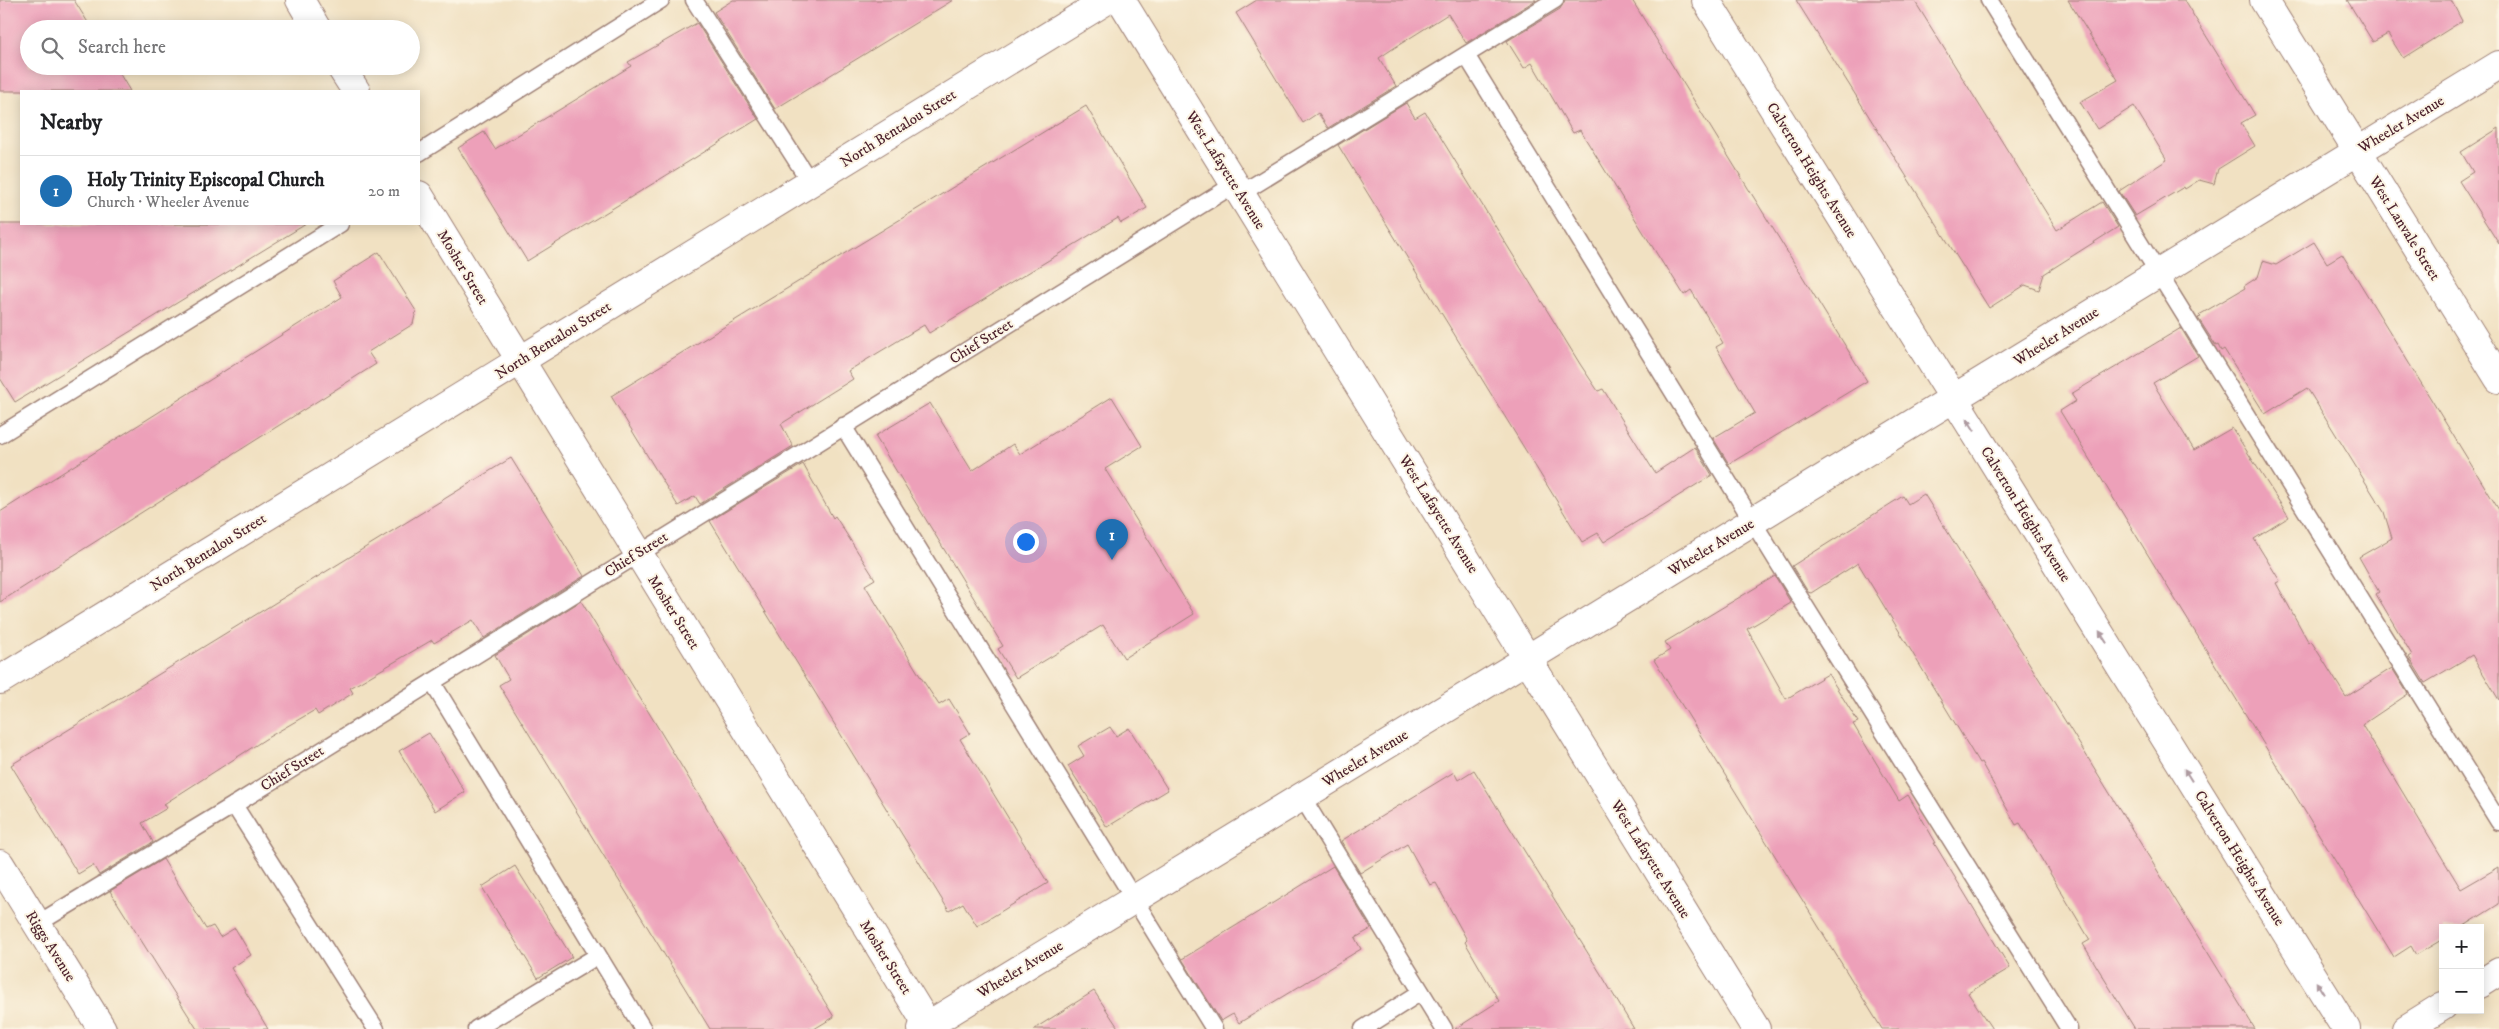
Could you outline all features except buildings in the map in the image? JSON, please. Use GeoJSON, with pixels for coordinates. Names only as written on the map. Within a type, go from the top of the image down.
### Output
{"type":"FeatureCollection","features":[{"type":"Feature","properties":{"kind":"street"},"geometry":{"type":"LineString","coordinates":[[300,0],[312,20]]}},
{"type":"Feature","properties":{"kind":"street","name":"North Bentalou Street"},"geometry":{"type":"LineString","coordinates":[[0,680],[1106,0]]}},
{"type":"Feature","properties":{"kind":"street","name":"West Lafayette Avenue"},"geometry":{"type":"LineString","coordinates":[[1121,0],[1756,1029]]}},
{"type":"Feature","properties":{"kind":"street","name":"Calverton Heights Avenue"},"geometry":{"type":"LineString","coordinates":[[1706,0],[2346,1029]]}},
{"type":"Feature","properties":{"kind":"street","name":"West Lanvale Street"},"geometry":{"type":"LineString","coordinates":[[2264,0],[2499,379]]}},
{"type":"Feature","properties":{"kind":"street","name":"Wheeler Avenue"},"geometry":{"type":"LineString","coordinates":[[927,1028],[1134,899],[2499,65]]}},
{"type":"Feature","properties":{"kind":"street"},"geometry":{"type":"LineString","coordinates":[[346,75],[355,90]]}},
{"type":"Feature","properties":{"kind":"street","name":"Mosher Street"},"geometry":{"type":"LineString","coordinates":[[420,197],[927,1028]]}},
{"type":"Feature","properties":{"kind":"street","name":"Riggs Avenue"},"geometry":{"type":"LineString","coordinates":[[0,864],[102,1029]]}},
{"type":"Feature","properties":{"kind":"street"},"geometry":{"type":"LineString","coordinates":[[2484,981],[2499,972]]}},
{"type":"Feature","properties":{"kind":"street"},"geometry":{"type":"LineString","coordinates":[[2406,1029],[2439,1008]]}},
{"type":"Feature","properties":{"kind":"lane"},"geometry":{"type":"LineString","coordinates":[[420,152],[661,0]]}},
{"type":"Feature","properties":{"kind":"lane"},"geometry":{"type":"LineString","coordinates":[[694,0],[810,182]]}},
{"type":"Feature","properties":{"kind":"lane","name":"Chief Street"},"geometry":{"type":"LineString","coordinates":[[37,924],[234,805],[844,426],[1555,0]]}},
{"type":"Feature","properties":{"kind":"lane"},"geometry":{"type":"LineString","coordinates":[[1989,0],[2499,822]]}},
{"type":"Feature","properties":{"kind":"lane"},"geometry":{"type":"LineString","coordinates":[[1466,55],[2069,1029]]}},
{"type":"Feature","properties":{"kind":"lane"},"geometry":{"type":"LineString","coordinates":[[2,431],[338,225]]}},
{"type":"Feature","properties":{"kind":"lane"},"geometry":{"type":"LineString","coordinates":[[844,426],[1214,1029]]}},
{"type":"Feature","properties":{"kind":"lane"},"geometry":{"type":"LineString","coordinates":[[432,682],[643,1029]]}},
{"type":"Feature","properties":{"kind":"lane"},"geometry":{"type":"LineString","coordinates":[[1302,797],[1444,1029]]}},
{"type":"Feature","properties":{"kind":"lane"},"geometry":{"type":"LineString","coordinates":[[234,805],[376,1029]]}},
{"type":"Feature","properties":{"kind":"lane"},"geometry":{"type":"LineString","coordinates":[[476,1029],[597,956]]}},
{"type":"Feature","properties":{"kind":"lane"},"geometry":{"type":"LineString","coordinates":[[1363,1029],[1421,992]]}},
{"type":"Feature","properties":{"kind":"place","name":"Holy Trinity Episcopal Church"},"geometry":{"type":"Point","coordinates":[1112,560]}}]}
